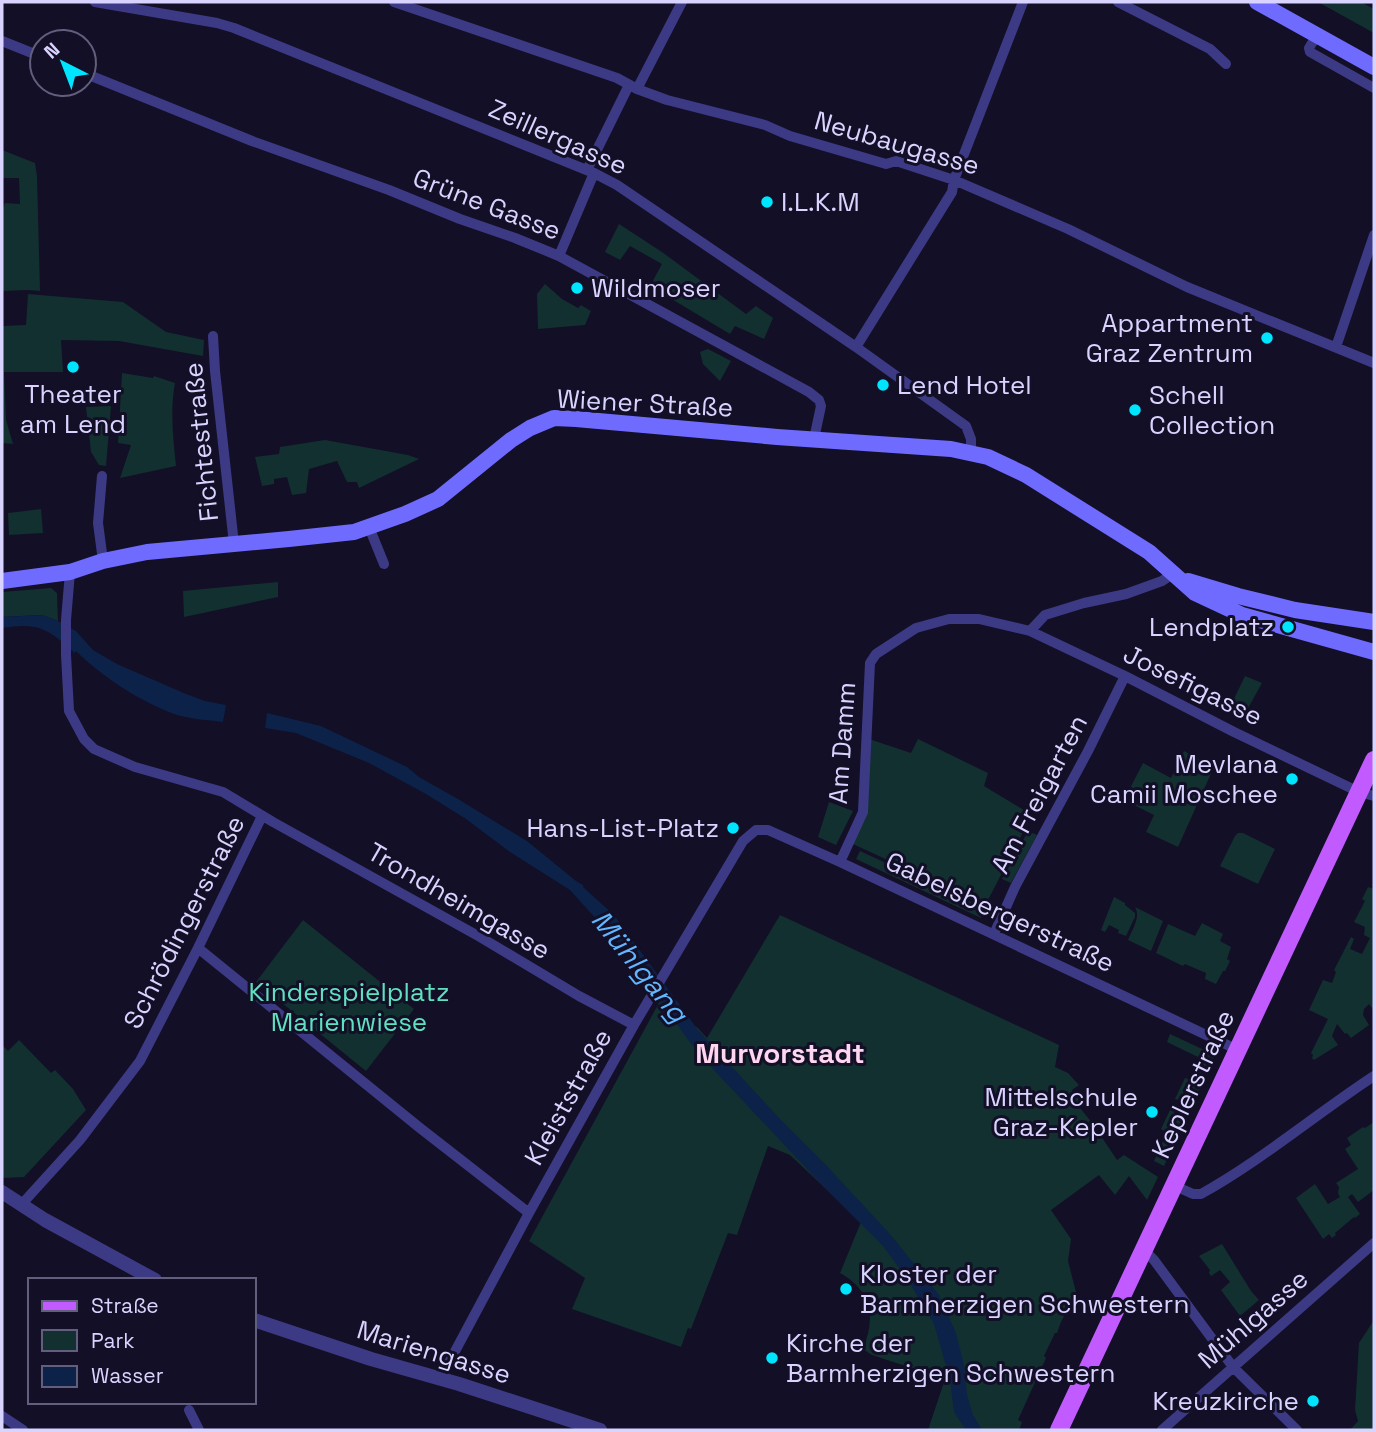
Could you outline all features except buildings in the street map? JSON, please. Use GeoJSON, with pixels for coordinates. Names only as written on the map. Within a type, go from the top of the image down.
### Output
{"type":"FeatureCollection","features":[{"type":"Feature","properties":{"kind":"main road"},"geometry":{"type":"LineString","coordinates":[[1257,2],[1374,67]]}},
{"type":"Feature","properties":{"kind":"main road","name":"Wiener Straße"},"geometry":{"type":"LineString","coordinates":[[2,581],[70,572],[103,561],[147,552],[354,531],[369,527],[438,499],[511,440],[554,418],[951,449],[971,453],[996,460],[1026,475],[1149,552],[1177,576]]}},
{"type":"Feature","properties":{"kind":"main road"},"geometry":{"type":"LineString","coordinates":[[1177,576],[1238,596],[1295,610],[1374,622]]}},
{"type":"Feature","properties":{"kind":"main road"},"geometry":{"type":"LineString","coordinates":[[1177,576],[1195,593],[1242,615],[1374,652]]}},
{"type":"Feature","properties":{"kind":"main road"},"geometry":{"type":"LineString","coordinates":[[1251,618],[1257,600]]}},
{"type":"Feature","properties":{"kind":"main road","name":"Keplerstraße"},"geometry":{"type":"LineString","coordinates":[[1059,1430],[1238,1049],[1367,794],[1374,760]]}},
{"type":"Feature","properties":{"kind":"street","name":"Zeillergasse"},"geometry":{"type":"LineString","coordinates":[[94,2],[234,28],[617,185],[856,347],[966,426],[971,439],[971,453]]}},
{"type":"Feature","properties":{"kind":"street","name":"Neubaugasse"},"geometry":{"type":"LineString","coordinates":[[394,2],[617,78],[667,100],[765,125],[790,136],[886,164],[896,161],[954,180],[1068,229],[1187,287],[1374,363]]}},
{"type":"Feature","properties":{"kind":"street"},"geometry":{"type":"LineString","coordinates":[[559,256],[590,172],[633,87],[682,2]]}},
{"type":"Feature","properties":{"kind":"street"},"geometry":{"type":"LineString","coordinates":[[856,347],[952,192],[954,180],[1023,2]]}},
{"type":"Feature","properties":{"kind":"street"},"geometry":{"type":"LineString","coordinates":[[1118,2],[1210,49],[1226,64]]}},
{"type":"Feature","properties":{"kind":"street"},"geometry":{"type":"LineString","coordinates":[[1317,34],[1309,48],[1310,52],[1374,88]]}},
{"type":"Feature","properties":{"kind":"street"},"geometry":{"type":"LineString","coordinates":[[2,41],[28,51]]}},
{"type":"Feature","properties":{"kind":"street","name":"Grüne Gasse"},"geometry":{"type":"LineString","coordinates":[[98,79],[252,141],[389,190],[559,256],[809,392],[821,405],[814,439]]}},
{"type":"Feature","properties":{"kind":"street"},"geometry":{"type":"LineString","coordinates":[[1336,347],[1374,235]]}},
{"type":"Feature","properties":{"kind":"street","name":"Fichtestraße"},"geometry":{"type":"LineString","coordinates":[[213,336],[234,544]]}},
{"type":"Feature","properties":{"kind":"street"},"geometry":{"type":"LineString","coordinates":[[102,476],[98,523],[103,561]]}},
{"type":"Feature","properties":{"kind":"street"},"geometry":{"type":"LineString","coordinates":[[369,527],[384,564]]}},
{"type":"Feature","properties":{"kind":"street","name":"Schrödingerstraße"},"geometry":{"type":"LineString","coordinates":[[21,1205],[80,1140],[140,1061],[262,816],[223,792],[135,767],[94,749],[84,739],[69,711],[66,621],[70,572]]}},
{"type":"Feature","properties":{"kind":"street"},"geometry":{"type":"LineString","coordinates":[[1030,631],[1045,615],[1126,594],[1177,576]]}},
{"type":"Feature","properties":{"kind":"street","name":"Am Damm"},"geometry":{"type":"LineString","coordinates":[[840,862],[863,812],[870,663],[876,654],[916,628],[949,619],[979,619],[1030,631]]}},
{"type":"Feature","properties":{"kind":"street","name":"Josefigasse"},"geometry":{"type":"LineString","coordinates":[[1030,631],[1367,794]]}},
{"type":"Feature","properties":{"kind":"street","name":"Am Freigarten"},"geometry":{"type":"LineString","coordinates":[[994,934],[1015,887],[1125,676]]}},
{"type":"Feature","properties":{"kind":"street","name":"Trondheimgasse"},"geometry":{"type":"LineString","coordinates":[[262,816],[471,931],[579,996],[634,1025]]}},
{"type":"Feature","properties":{"kind":"street","name":"Gabelsbergerstraße"},"geometry":{"type":"LineString","coordinates":[[743,841],[756,830],[768,830],[1238,1049]]}},
{"type":"Feature","properties":{"kind":"street","name":"Kleiststraße"},"geometry":{"type":"LineString","coordinates":[[443,1379],[445,1370],[529,1213],[652,993],[743,841]]}},
{"type":"Feature","properties":{"kind":"street"},"geometry":{"type":"LineString","coordinates":[[198,948],[529,1213]]}},
{"type":"Feature","properties":{"kind":"street"},"geometry":{"type":"LineString","coordinates":[[1173,1185],[1193,1194],[1201,1194],[1374,1076]]}},
{"type":"Feature","properties":{"kind":"street"},"geometry":{"type":"LineString","coordinates":[[2,1192],[45,1220],[151,1278]]}},
{"type":"Feature","properties":{"kind":"street","name":"Mühlgasse"},"geometry":{"type":"LineString","coordinates":[[1162,1430],[1374,1243]]}},
{"type":"Feature","properties":{"kind":"street"},"geometry":{"type":"LineString","coordinates":[[1144,1250],[1233,1367],[1297,1430]]}},
{"type":"Feature","properties":{"kind":"street","name":"Mariengasse"},"geometry":{"type":"LineString","coordinates":[[256,1321],[600,1430]]}},
{"type":"Feature","properties":{"kind":"street"},"geometry":{"type":"LineString","coordinates":[[189,1410],[199,1430]]}},
{"type":"Feature","properties":{"kind":"street"},"geometry":{"type":"LineString","coordinates":[[2,1416],[23,1430]]}},
{"type":"Feature","properties":{"kind":"green space"},"geometry":{"type":"Polygon","coordinates":[[[1318,2],[1361,2],[1374,9],[1374,33],[1318,2]]]}},
{"type":"Feature","properties":{"kind":"green space"},"geometry":{"type":"Polygon","coordinates":[[[2,150],[35,163],[40,291],[2,291],[2,211],[5,203],[20,204],[19,178],[2,178],[2,150]]]}},
{"type":"Feature","properties":{"kind":"green space"},"geometry":{"type":"Polygon","coordinates":[[[619,224],[746,314],[756,306],[773,318],[764,339],[735,326],[730,334],[650,286],[662,264],[630,246],[620,260],[605,252],[619,224]]]}},
{"type":"Feature","properties":{"kind":"green space"},"geometry":{"type":"Polygon","coordinates":[[[545,284],[562,299],[578,308],[581,305],[591,311],[585,325],[538,329],[537,294],[545,284]]]}},
{"type":"Feature","properties":{"kind":"green space"},"geometry":{"type":"Polygon","coordinates":[[[28,294],[123,302],[166,332],[204,340],[203,356],[119,341],[61,340],[63,372],[4,372],[6,420],[13,444],[2,443],[2,326],[26,325],[28,294]]]}},
{"type":"Feature","properties":{"kind":"green space"},"geometry":{"type":"Polygon","coordinates":[[[708,349],[731,361],[720,381],[703,364],[700,352],[708,349]]]}},
{"type":"Feature","properties":{"kind":"green space"},"geometry":{"type":"Polygon","coordinates":[[[122,373],[154,376],[175,383],[172,414],[176,466],[120,478],[131,445],[118,443],[122,373]]]}},
{"type":"Feature","properties":{"kind":"green space"},"geometry":{"type":"Polygon","coordinates":[[[111,406],[106,466],[99,465],[91,452],[86,407],[111,406]]]}},
{"type":"Feature","properties":{"kind":"green space"},"geometry":{"type":"Polygon","coordinates":[[[325,440],[419,459],[359,488],[357,482],[347,482],[337,461],[309,469],[306,493],[292,495],[287,477],[274,479],[274,484],[262,486],[255,457],[279,454],[280,447],[325,440]]]}},
{"type":"Feature","properties":{"kind":"green space"},"geometry":{"type":"Polygon","coordinates":[[[41,509],[43,533],[9,535],[8,513],[41,509]]]}},
{"type":"Feature","properties":{"kind":"green space"},"geometry":{"type":"Polygon","coordinates":[[[278,582],[278,597],[184,617],[183,591],[278,582]]]}},
{"type":"Feature","properties":{"kind":"green space"},"geometry":{"type":"Polygon","coordinates":[[[51,588],[57,593],[58,621],[42,615],[2,617],[2,592],[51,588]]]}},
{"type":"Feature","properties":{"kind":"green space"},"geometry":{"type":"Polygon","coordinates":[[[1245,676],[1262,683],[1247,710],[1232,703],[1245,676]]]}},
{"type":"Feature","properties":{"kind":"green space"},"geometry":{"type":"Polygon","coordinates":[[[869,739],[911,753],[918,739],[988,773],[984,786],[1032,815],[988,900],[978,902],[853,844],[869,739]]]}},
{"type":"Feature","properties":{"kind":"green space"},"geometry":{"type":"Polygon","coordinates":[[[1184,751],[1214,767],[1178,847],[1146,832],[1154,815],[1124,800],[1143,763],[1171,778],[1184,751]]]}},
{"type":"Feature","properties":{"kind":"green space"},"geometry":{"type":"Polygon","coordinates":[[[829,802],[853,811],[836,845],[818,837],[829,802]]]}},
{"type":"Feature","properties":{"kind":"green space"},"geometry":{"type":"Polygon","coordinates":[[[1028,831],[1037,835],[1011,883],[1002,879],[1028,831]]]}},
{"type":"Feature","properties":{"kind":"green space"},"geometry":{"type":"Polygon","coordinates":[[[1238,833],[1275,849],[1258,884],[1220,866],[1238,833]]]}},
{"type":"Feature","properties":{"kind":"green space"},"geometry":{"type":"Polygon","coordinates":[[[860,851],[982,907],[985,910],[981,918],[856,859],[860,851]]]}},
{"type":"Feature","properties":{"kind":"green space"},"geometry":{"type":"Polygon","coordinates":[[[1368,887],[1374,889],[1374,1011],[1369,1004],[1364,1009],[1363,1015],[1369,1025],[1351,1038],[1337,1024],[1332,1036],[1338,1045],[1314,1060],[1311,1053],[1328,1019],[1309,1010],[1323,980],[1332,983],[1336,972],[1334,970],[1351,937],[1354,939],[1350,949],[1362,954],[1370,938],[1364,935],[1365,927],[1354,922],[1365,901],[1362,899],[1368,887]]]}},
{"type":"Feature","properties":{"kind":"green space"},"geometry":{"type":"Polygon","coordinates":[[[1114,897],[1135,913],[1126,936],[1109,925],[1105,932],[1101,930],[1114,897]]]}},
{"type":"Feature","properties":{"kind":"green space"},"geometry":{"type":"Polygon","coordinates":[[[1135,907],[1163,921],[1151,951],[1128,940],[1136,919],[1135,907]]]}},
{"type":"Feature","properties":{"kind":"green space"},"geometry":{"type":"Polygon","coordinates":[[[780,915],[1059,1045],[1055,1067],[1068,1073],[1079,1085],[1072,1090],[1080,1101],[1076,1103],[1117,1160],[1124,1155],[1158,1177],[1147,1200],[1129,1176],[1115,1195],[1099,1175],[1051,1210],[1071,1239],[1068,1261],[1076,1292],[1044,1356],[1046,1358],[1018,1420],[1022,1422],[1019,1430],[928,1430],[945,1379],[872,1355],[863,1349],[869,1326],[868,1306],[859,1288],[840,1273],[861,1222],[790,1155],[768,1146],[737,1235],[728,1233],[691,1329],[688,1328],[681,1347],[572,1309],[585,1278],[529,1241],[660,1001],[698,1028],[707,1038],[780,915]]]}},
{"type":"Feature","properties":{"kind":"green space","name":"Kinderspielplatz Marienwiese"},"geometry":{"type":"Polygon","coordinates":[[[303,920],[414,1009],[366,1071],[256,982],[303,920]]]}},
{"type":"Feature","properties":{"kind":"green space"},"geometry":{"type":"Polygon","coordinates":[[[1202,923],[1223,934],[1220,941],[1231,947],[1227,959],[1230,961],[1216,984],[1205,979],[1206,973],[1156,953],[1168,924],[1195,936],[1202,923]]]}},
{"type":"Feature","properties":{"kind":"green space"},"geometry":{"type":"Polygon","coordinates":[[[1170,1034],[1215,1055],[1193,1103],[1182,1098],[1175,1099],[1185,1078],[1192,1080],[1202,1059],[1167,1042],[1170,1034]]]}},
{"type":"Feature","properties":{"kind":"green space"},"geometry":{"type":"Polygon","coordinates":[[[19,1040],[51,1073],[55,1070],[73,1089],[86,1110],[24,1177],[4,1178],[2,1045],[8,1051],[19,1040]]]}},
{"type":"Feature","properties":{"kind":"green space"},"geometry":{"type":"Polygon","coordinates":[[[1171,1108],[1174,1113],[1186,1119],[1164,1166],[1154,1161],[1167,1133],[1161,1129],[1171,1108]]]}},
{"type":"Feature","properties":{"kind":"green space"},"geometry":{"type":"Polygon","coordinates":[[[1374,1122],[1374,1190],[1358,1202],[1352,1194],[1348,1197],[1360,1214],[1332,1238],[1329,1234],[1323,1239],[1296,1198],[1315,1184],[1328,1204],[1340,1197],[1336,1183],[1358,1169],[1345,1149],[1351,1145],[1347,1138],[1374,1122]]]}},
{"type":"Feature","properties":{"kind":"green space"},"geometry":{"type":"Polygon","coordinates":[[[1222,1244],[1259,1300],[1240,1316],[1221,1290],[1230,1282],[1220,1270],[1211,1276],[1210,1270],[1199,1256],[1222,1244]]]}},
{"type":"Feature","properties":{"kind":"green space"},"geometry":{"type":"Polygon","coordinates":[[[1374,1320],[1374,1430],[1350,1430],[1358,1421],[1355,1410],[1359,1343],[1374,1320]]]}},
{"type":"Feature","properties":{"kind":"water"},"geometry":{"type":"Polygon","coordinates":[[[42,615],[76,631],[93,650],[117,664],[186,694],[226,705],[223,722],[180,716],[148,703],[109,679],[76,651],[75,653],[42,629],[25,626],[2,628],[2,617],[42,615]]]}},
{"type":"Feature","properties":{"kind":"water","name":"Mühlgang"},"geometry":{"type":"Polygon","coordinates":[[[267,713],[321,726],[407,767],[419,777],[527,841],[583,885],[614,915],[698,1030],[890,1234],[939,1295],[956,1333],[964,1365],[967,1395],[973,1415],[982,1430],[966,1430],[954,1412],[950,1380],[934,1324],[908,1280],[883,1246],[713,1069],[689,1041],[627,951],[570,890],[510,852],[466,819],[369,763],[296,733],[265,728],[267,713]]]}},
{"type":"Feature","properties":{"kind":"place","name":"I.L.K.M"},"geometry":{"type":"Point","coordinates":[767,202]}},
{"type":"Feature","properties":{"kind":"place","name":"Wildmoser"},"geometry":{"type":"Point","coordinates":[577,288]}},
{"type":"Feature","properties":{"kind":"place","name":"Appartment Graz Zentrum"},"geometry":{"type":"Point","coordinates":[1267,338]}},
{"type":"Feature","properties":{"kind":"place","name":"Theater am Lend"},"geometry":{"type":"Point","coordinates":[73,367]}},
{"type":"Feature","properties":{"kind":"place","name":"Lend Hotel"},"geometry":{"type":"Point","coordinates":[883,385]}},
{"type":"Feature","properties":{"kind":"place","name":"Schell Collection"},"geometry":{"type":"Point","coordinates":[1135,410]}},
{"type":"Feature","properties":{"kind":"place","name":"Lendplatz"},"geometry":{"type":"Point","coordinates":[1288,627]}},
{"type":"Feature","properties":{"kind":"place","name":"Mevlana Camii Moschee"},"geometry":{"type":"Point","coordinates":[1292,779]}},
{"type":"Feature","properties":{"kind":"place","name":"Hans-List-Platz"},"geometry":{"type":"Point","coordinates":[733,828]}},
{"type":"Feature","properties":{"kind":"place","name":"Mittelschule Graz-Kepler"},"geometry":{"type":"Point","coordinates":[1152,1112]}},
{"type":"Feature","properties":{"kind":"place","name":"Kloster der Barmherzigen Schwestern"},"geometry":{"type":"Point","coordinates":[846,1289]}},
{"type":"Feature","properties":{"kind":"place","name":"Kirche der Barmherzigen Schwestern"},"geometry":{"type":"Point","coordinates":[772,1358]}},
{"type":"Feature","properties":{"kind":"place","name":"Kreuzkirche"},"geometry":{"type":"Point","coordinates":[1313,1401]}},
{"type":"Feature","properties":{"kind":"district","name":"Murvorstadt"},"geometry":{"type":"Point","coordinates":[780,1053]}}]}
